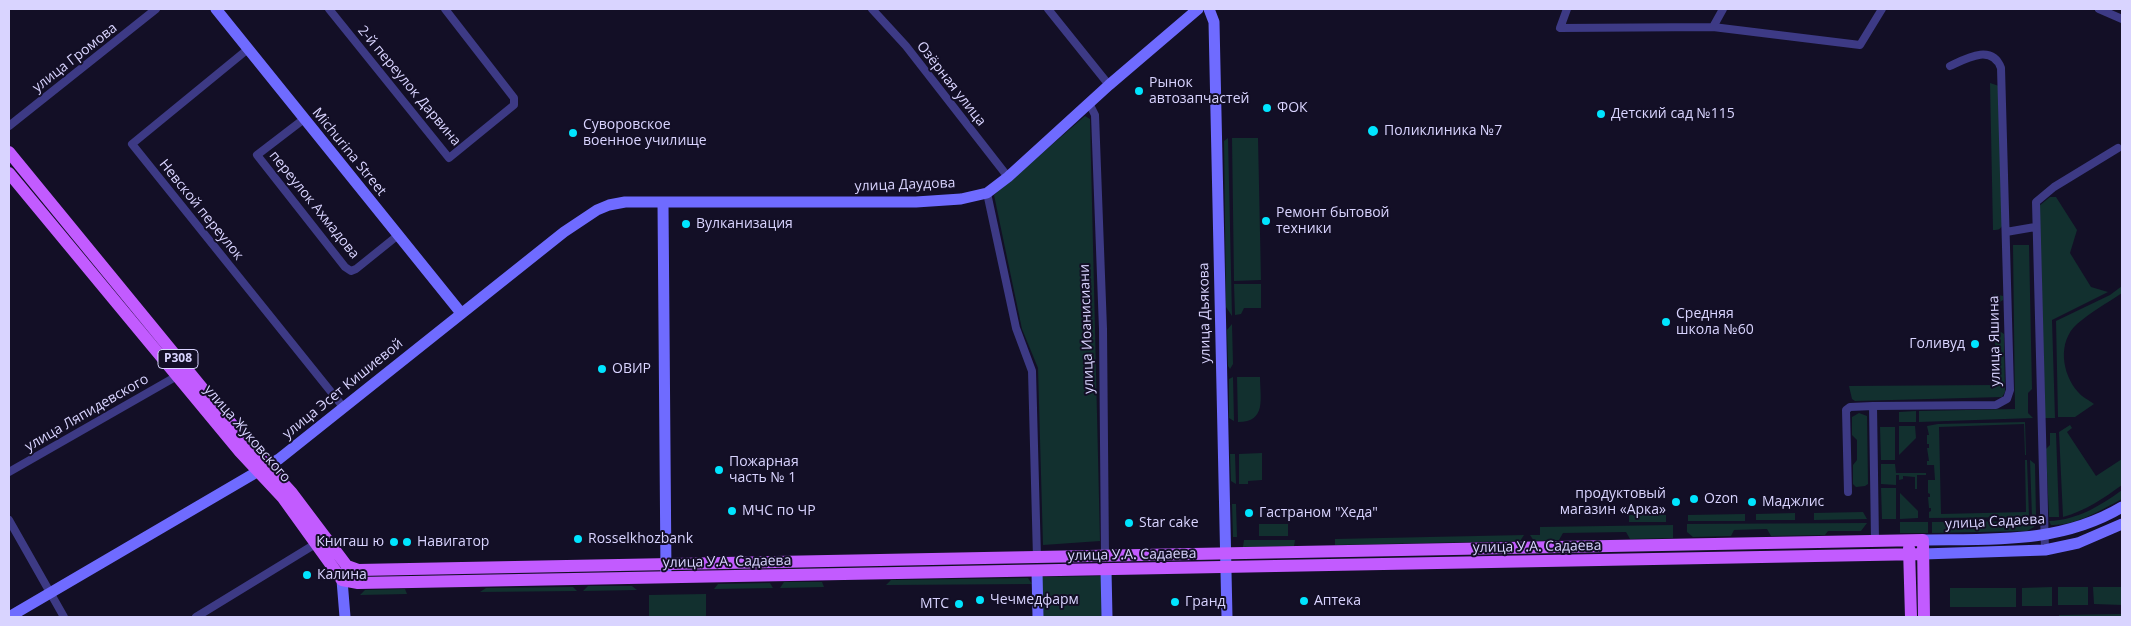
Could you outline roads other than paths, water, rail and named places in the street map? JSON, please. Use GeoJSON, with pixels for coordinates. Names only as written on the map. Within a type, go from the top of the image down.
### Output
{"type":"FeatureCollection","features":[{"type":"Feature","properties":{"kind":"main road","name":"P308"},"geometry":{"type":"LineString","coordinates":[[9,152],[253,450],[263,468],[320,529],[347,566]]}},
{"type":"Feature","properties":{"kind":"main road","name":"улица Жуковского"},"geometry":{"type":"LineString","coordinates":[[9,173],[177,376],[263,468],[342,580]]}},
{"type":"Feature","properties":{"kind":"main road"},"geometry":{"type":"LineString","coordinates":[[1909,540],[1911,617]]}},
{"type":"Feature","properties":{"kind":"main road","name":"улица У.А. Садаева"},"geometry":{"type":"LineString","coordinates":[[347,566],[358,570],[1923,540]]}},
{"type":"Feature","properties":{"kind":"main road"},"geometry":{"type":"LineString","coordinates":[[1923,540],[1924,617]]}},
{"type":"Feature","properties":{"kind":"main road","name":"улица У.А. Садаева"},"geometry":{"type":"LineString","coordinates":[[342,580],[358,583],[1038,572],[1923,554]]}},
{"type":"Feature","properties":{"kind":"street","name":"улица Громова"},"geometry":{"type":"LineString","coordinates":[[9,126],[156,9]]}},
{"type":"Feature","properties":{"kind":"street","name":"Michurina Street"},"geometry":{"type":"LineString","coordinates":[[216,9],[397,236],[461,313]]}},
{"type":"Feature","properties":{"kind":"street","name":"2-й переулок Дарвина"},"geometry":{"type":"LineString","coordinates":[[329,9],[449,158],[514,105],[514,98],[445,9]]}},
{"type":"Feature","properties":{"kind":"street","name":"Озёрная улица"},"geometry":{"type":"LineString","coordinates":[[872,9],[906,46],[1008,177]]}},
{"type":"Feature","properties":{"kind":"street"},"geometry":{"type":"LineString","coordinates":[[1048,9],[1109,85]]}},
{"type":"Feature","properties":{"kind":"street","name":"улица Даудова"},"geometry":{"type":"LineString","coordinates":[[663,203],[916,202],[961,199],[987,193],[1008,177],[1109,85],[1198,9]]}},
{"type":"Feature","properties":{"kind":"street","name":"улица Дьякова"},"geometry":{"type":"LineString","coordinates":[[1210,9],[1214,22],[1227,617]]}},
{"type":"Feature","properties":{"kind":"street"},"geometry":{"type":"LineString","coordinates":[[1567,9],[1560,28],[1713,27],[1860,45],[1882,9]]}},
{"type":"Feature","properties":{"kind":"street"},"geometry":{"type":"LineString","coordinates":[[1713,27],[1723,9]]}},
{"type":"Feature","properties":{"kind":"street"},"geometry":{"type":"LineString","coordinates":[[2099,9],[2122,20]]}},
{"type":"Feature","properties":{"kind":"street","name":"Невской переулок"},"geometry":{"type":"LineString","coordinates":[[248,50],[132,144],[344,408]]}},
{"type":"Feature","properties":{"kind":"street","name":"улица Яшина"},"geometry":{"type":"LineString","coordinates":[[1873,406],[1996,405],[2007,399],[2010,390],[2002,68],[1996,59],[1984,54],[1969,57],[1950,66]]}},
{"type":"Feature","properties":{"kind":"street","name":"улица Иоанисиани"},"geometry":{"type":"LineString","coordinates":[[1089,103],[1095,115],[1103,329],[1105,556]]}},
{"type":"Feature","properties":{"kind":"street","name":"переулок Ахмадова"},"geometry":{"type":"LineString","coordinates":[[304,119],[257,155],[345,267],[351,271],[356,269],[397,236]]}},
{"type":"Feature","properties":{"kind":"street"},"geometry":{"type":"LineString","coordinates":[[2045,550],[2035,227],[2036,202],[2054,188],[2118,148]]}},
{"type":"Feature","properties":{"kind":"street"},"geometry":{"type":"LineString","coordinates":[[987,193],[1016,328],[1032,371],[1037,558]]}},
{"type":"Feature","properties":{"kind":"street","name":"улица Эсет Кишиевой"},"geometry":{"type":"LineString","coordinates":[[9,617],[279,459],[564,232],[596,210],[625,202],[663,203]]}},
{"type":"Feature","properties":{"kind":"street"},"geometry":{"type":"LineString","coordinates":[[663,203],[666,578]]}},
{"type":"Feature","properties":{"kind":"street"},"geometry":{"type":"LineString","coordinates":[[2006,232],[2035,227]]}},
{"type":"Feature","properties":{"kind":"street","name":"улица Ляпидевского"},"geometry":{"type":"LineString","coordinates":[[9,472],[177,376]]}},
{"type":"Feature","properties":{"kind":"street"},"geometry":{"type":"LineString","coordinates":[[1848,492],[1846,410],[1850,406],[1873,406],[1876,541]]}},
{"type":"Feature","properties":{"kind":"street","name":"улица Садаева"},"geometry":{"type":"LineString","coordinates":[[1923,540],[2044,536],[2074,529],[2122,507]]}},
{"type":"Feature","properties":{"kind":"street"},"geometry":{"type":"LineString","coordinates":[[9,520],[64,617]]}},
{"type":"Feature","properties":{"kind":"street"},"geometry":{"type":"LineString","coordinates":[[1923,554],[2005,553],[2045,550],[2078,543],[2122,524]]}},
{"type":"Feature","properties":{"kind":"street"},"geometry":{"type":"LineString","coordinates":[[196,617],[317,543]]}},
{"type":"Feature","properties":{"kind":"street"},"geometry":{"type":"LineString","coordinates":[[345,617],[342,580],[347,566]]}},
{"type":"Feature","properties":{"kind":"street"},"geometry":{"type":"LineString","coordinates":[[1106,570],[1107,617]]}},
{"type":"Feature","properties":{"kind":"street"},"geometry":{"type":"LineString","coordinates":[[1038,572],[1038,617]]}},
{"type":"Feature","properties":{"kind":"place","name":"Рынок автозапчастей"},"geometry":{"type":"Point","coordinates":[1139,91]}},
{"type":"Feature","properties":{"kind":"place","name":"ФОК"},"geometry":{"type":"Point","coordinates":[1267,108]}},
{"type":"Feature","properties":{"kind":"place","name":"Детский сад №115"},"geometry":{"type":"Point","coordinates":[1601,114]}},
{"type":"Feature","properties":{"kind":"place","name":"Поликлиника №7"},"geometry":{"type":"Point","coordinates":[1373,131]}},
{"type":"Feature","properties":{"kind":"place","name":"Суворовское военное училище"},"geometry":{"type":"Point","coordinates":[573,133]}},
{"type":"Feature","properties":{"kind":"place","name":"Ремонт бытовой техники"},"geometry":{"type":"Point","coordinates":[1266,221]}},
{"type":"Feature","properties":{"kind":"place","name":"Вулканизация"},"geometry":{"type":"Point","coordinates":[686,224]}},
{"type":"Feature","properties":{"kind":"place","name":"Средняя школа №60"},"geometry":{"type":"Point","coordinates":[1666,322]}},
{"type":"Feature","properties":{"kind":"place","name":"Голивуд"},"geometry":{"type":"Point","coordinates":[1975,344]}},
{"type":"Feature","properties":{"kind":"place","name":"ОВИР"},"geometry":{"type":"Point","coordinates":[602,369]}},
{"type":"Feature","properties":{"kind":"place","name":"Пожарная часть № 1"},"geometry":{"type":"Point","coordinates":[719,470]}},
{"type":"Feature","properties":{"kind":"place","name":"Ozon"},"geometry":{"type":"Point","coordinates":[1694,499]}},
{"type":"Feature","properties":{"kind":"place","name":"продуктовый магазин «Арка»"},"geometry":{"type":"Point","coordinates":[1676,502]}},
{"type":"Feature","properties":{"kind":"place","name":"Маджлис"},"geometry":{"type":"Point","coordinates":[1752,502]}},
{"type":"Feature","properties":{"kind":"place","name":"МЧС по ЧР"},"geometry":{"type":"Point","coordinates":[732,511]}},
{"type":"Feature","properties":{"kind":"place","name":"Гастраном \"Хеда\""},"geometry":{"type":"Point","coordinates":[1249,513]}},
{"type":"Feature","properties":{"kind":"place","name":"Star cake"},"geometry":{"type":"Point","coordinates":[1129,523]}},
{"type":"Feature","properties":{"kind":"place","name":"Rosselkhozbank"},"geometry":{"type":"Point","coordinates":[578,539]}},
{"type":"Feature","properties":{"kind":"place","name":"Книгаш ю"},"geometry":{"type":"Point","coordinates":[394,542]}},
{"type":"Feature","properties":{"kind":"place","name":"Навигатор"},"geometry":{"type":"Point","coordinates":[407,542]}},
{"type":"Feature","properties":{"kind":"place","name":"Калина"},"geometry":{"type":"Point","coordinates":[307,575]}},
{"type":"Feature","properties":{"kind":"place","name":"Чечмедфарм"},"geometry":{"type":"Point","coordinates":[980,600]}},
{"type":"Feature","properties":{"kind":"place","name":"Аптека"},"geometry":{"type":"Point","coordinates":[1304,601]}},
{"type":"Feature","properties":{"kind":"place","name":"Гранд"},"geometry":{"type":"Point","coordinates":[1175,602]}},
{"type":"Feature","properties":{"kind":"place","name":"МТС"},"geometry":{"type":"Point","coordinates":[959,604]}}]}
